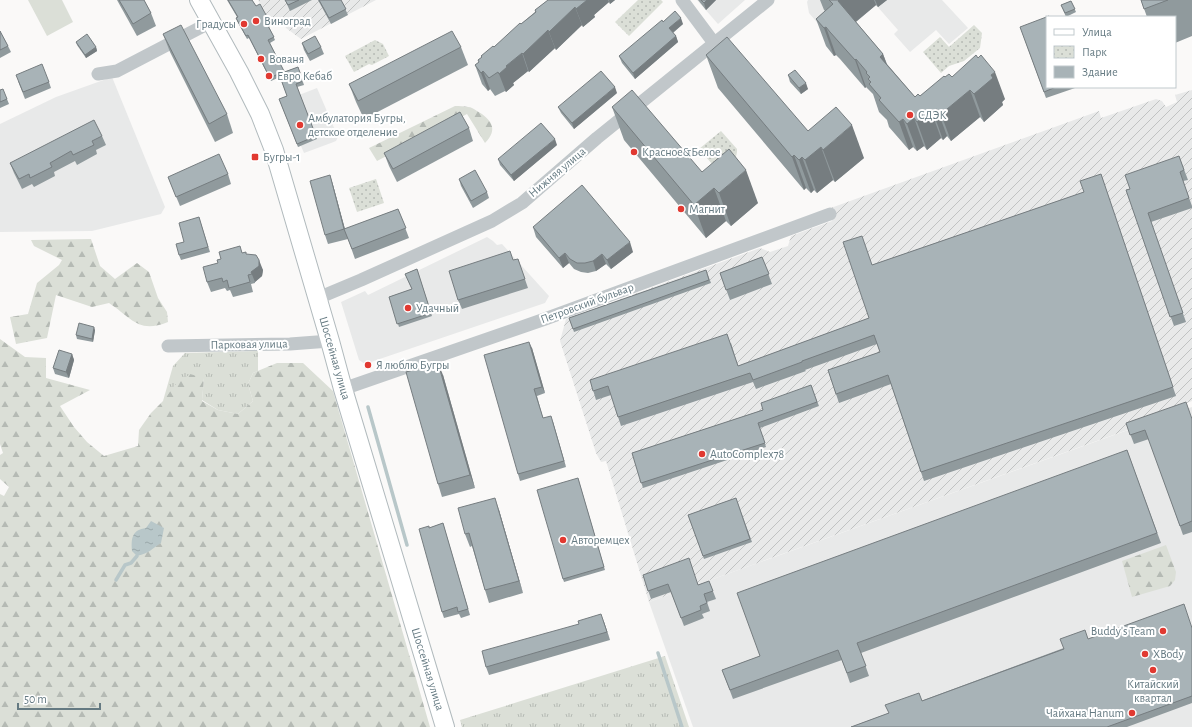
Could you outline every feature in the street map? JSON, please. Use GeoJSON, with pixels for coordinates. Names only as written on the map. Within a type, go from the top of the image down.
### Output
{"type":"FeatureCollection","features":[{"type":"Feature","properties":{"kind":"main road","name":"Шоссейная улица"},"geometry":{"type":"LineString","coordinates":[[199,0],[239,72],[260,114],[280,168],[343,389],[445,727]]}},
{"type":"Feature","properties":{"kind":"street"},"geometry":{"type":"LineString","coordinates":[[682,0],[714,43]]}},
{"type":"Feature","properties":{"kind":"street","name":"Нижняя улица"},"geometry":{"type":"LineString","coordinates":[[318,298],[492,221],[522,203],[598,138],[768,0]]}},
{"type":"Feature","properties":{"kind":"street"},"geometry":{"type":"LineString","coordinates":[[98,74],[117,71],[211,22]]}},
{"type":"Feature","properties":{"kind":"street","name":"Петровский бульвар"},"geometry":{"type":"LineString","coordinates":[[343,389],[545,319],[830,214]]}},
{"type":"Feature","properties":{"kind":"street","name":"Парковая улица"},"geometry":{"type":"LineString","coordinates":[[168,346],[290,344],[330,341]]}},
{"type":"Feature","properties":{"kind":"shaded area"},"geometry":{"type":"Polygon","coordinates":[[[258,0],[376,0],[301,39],[286,28],[284,23],[274,27],[258,0]]]}},
{"type":"Feature","properties":{"kind":"shaded area"},"geometry":{"type":"Polygon","coordinates":[[[697,0],[745,0],[718,24],[697,0]]]}},
{"type":"Feature","properties":{"kind":"shaded area"},"geometry":{"type":"Polygon","coordinates":[[[808,0],[942,0],[968,28],[949,44],[936,30],[910,52],[894,34],[898,30],[876,5],[833,41],[809,13],[808,0]]]}},
{"type":"Feature","properties":{"kind":"shaded area"},"geometry":{"type":"Polygon","coordinates":[[[112,77],[165,207],[161,214],[92,231],[0,232],[0,124],[56,97],[112,77]]]}},
{"type":"Feature","properties":{"kind":"shaded area"},"geometry":{"type":"Polygon","coordinates":[[[317,88],[338,137],[336,141],[304,153],[301,146],[298,147],[281,102],[317,88]]]}},
{"type":"Feature","properties":{"kind":"shaded area"},"geometry":{"type":"Polygon","coordinates":[[[1192,90],[1192,401],[1182,405],[1183,410],[649,602],[606,461],[601,462],[596,453],[560,341],[566,319],[760,248],[770,252],[788,246],[791,236],[832,221],[828,209],[1099,111],[1101,118],[1156,99],[1162,101],[1166,107],[1177,102],[1175,95],[1192,90]]]}},
{"type":"Feature","properties":{"kind":"shaded area"},"geometry":{"type":"Polygon","coordinates":[[[487,237],[497,245],[502,244],[549,296],[545,303],[365,364],[359,360],[341,302],[365,291],[368,295],[487,237]]]}},
{"type":"Feature","properties":{"kind":"shaded area"},"geometry":{"type":"Polygon","coordinates":[[[1192,407],[1192,727],[693,727],[649,602],[1192,407]]]}},
{"type":"Feature","properties":{"kind":"green space"},"geometry":{"type":"Polygon","coordinates":[[[28,0],[62,0],[73,22],[47,36],[28,0]]]}},
{"type":"Feature","properties":{"kind":"green space"},"geometry":{"type":"Polygon","coordinates":[[[638,0],[661,0],[663,2],[629,36],[615,22],[638,0]]]}},
{"type":"Feature","properties":{"kind":"green space"},"geometry":{"type":"Polygon","coordinates":[[[974,25],[982,33],[980,48],[964,61],[949,66],[941,73],[923,52],[940,37],[949,47],[974,25]]]}},
{"type":"Feature","properties":{"kind":"green space"},"geometry":{"type":"Polygon","coordinates":[[[375,40],[383,44],[389,56],[354,72],[345,56],[375,40]]]}},
{"type":"Feature","properties":{"kind":"green space"},"geometry":{"type":"Polygon","coordinates":[[[455,106],[471,108],[486,117],[492,125],[492,133],[485,143],[467,114],[377,161],[369,148],[455,106]]]}},
{"type":"Feature","properties":{"kind":"green space"},"geometry":{"type":"Polygon","coordinates":[[[721,131],[737,149],[736,157],[713,165],[699,149],[721,131]]]}},
{"type":"Feature","properties":{"kind":"green space"},"geometry":{"type":"Polygon","coordinates":[[[376,179],[384,203],[357,212],[349,188],[376,179]]]}},
{"type":"Feature","properties":{"kind":"green space"},"geometry":{"type":"Polygon","coordinates":[[[91,239],[100,266],[115,279],[137,263],[149,272],[158,298],[167,312],[168,322],[158,325],[142,325],[130,319],[109,303],[92,307],[56,295],[47,338],[16,344],[10,317],[28,314],[37,283],[59,265],[62,260],[34,246],[31,240],[91,239]]]}},
{"type":"Feature","properties":{"kind":"green space"},"geometry":{"type":"Polygon","coordinates":[[[0,339],[25,357],[46,358],[46,378],[90,390],[60,406],[74,427],[87,442],[104,456],[138,446],[139,430],[151,413],[163,401],[175,385],[190,374],[204,378],[202,401],[218,410],[238,414],[253,401],[248,384],[253,373],[277,363],[303,363],[333,391],[430,727],[0,727],[0,494],[4,496],[9,487],[0,479],[0,455],[3,453],[0,444],[0,339]]]}},
{"type":"Feature","properties":{"kind":"green space"},"geometry":{"type":"Polygon","coordinates":[[[258,351],[258,371],[253,373],[248,384],[253,401],[238,414],[218,410],[202,400],[204,378],[163,401],[173,366],[185,353],[258,351]]]}},
{"type":"Feature","properties":{"kind":"green space"},"geometry":{"type":"Polygon","coordinates":[[[1166,545],[1176,572],[1175,580],[1170,586],[1132,597],[1122,561],[1166,545]]]}},
{"type":"Feature","properties":{"kind":"green space"},"geometry":{"type":"Polygon","coordinates":[[[665,656],[689,727],[462,727],[460,720],[665,656]]]}},
{"type":"Feature","properties":{"kind":"water"},"geometry":{"type":"Polygon","coordinates":[[[151,521],[164,528],[161,543],[148,552],[137,556],[132,551],[133,535],[141,529],[146,528],[151,521]]]}},
{"type":"Feature","properties":{"kind":"building"},"geometry":{"type":"Polygon","coordinates":[[[119,0],[144,0],[151,13],[133,24],[119,0]]]}},
{"type":"Feature","properties":{"kind":"building"},"geometry":{"type":"Polygon","coordinates":[[[228,0],[252,0],[256,6],[260,4],[270,22],[267,24],[274,37],[268,40],[284,71],[270,78],[248,35],[246,36],[236,18],[238,17],[228,0]]]}},
{"type":"Feature","properties":{"kind":"building"},"geometry":{"type":"Polygon","coordinates":[[[285,0],[299,0],[288,5],[285,0]]]}},
{"type":"Feature","properties":{"kind":"building"},"geometry":{"type":"Polygon","coordinates":[[[319,0],[341,0],[346,9],[329,18],[319,0]]]}},
{"type":"Feature","properties":{"kind":"building"},"geometry":{"type":"Polygon","coordinates":[[[548,0],[587,0],[576,9],[575,7],[549,32],[548,30],[523,54],[522,53],[506,66],[507,67],[499,74],[498,72],[489,78],[483,71],[481,73],[475,65],[479,62],[478,60],[482,57],[481,56],[493,46],[494,47],[520,23],[521,24],[536,12],[535,10],[548,0]]]}},
{"type":"Feature","properties":{"kind":"building"},"geometry":{"type":"Polygon","coordinates":[[[829,0],[839,0],[838,1],[883,54],[880,57],[915,97],[918,94],[920,96],[944,76],[945,77],[949,74],[952,77],[976,55],[978,58],[981,55],[995,72],[991,75],[993,78],[974,94],[970,90],[941,114],[937,109],[933,112],[931,111],[917,122],[914,118],[907,124],[903,119],[899,122],[879,100],[881,98],[869,84],[871,82],[868,79],[870,77],[866,73],[867,72],[826,27],[824,28],[816,19],[833,4],[829,0]]]}},
{"type":"Feature","properties":{"kind":"building"},"geometry":{"type":"Polygon","coordinates":[[[1141,0],[1168,0],[1144,9],[1141,0]]]}},
{"type":"Feature","properties":{"kind":"building"},"geometry":{"type":"Polygon","coordinates":[[[1071,1],[1075,9],[1065,13],[1061,5],[1071,1]]]}},
{"type":"Feature","properties":{"kind":"building"},"geometry":{"type":"Polygon","coordinates":[[[675,11],[681,18],[669,28],[676,36],[633,73],[619,56],[675,11]]]}},
{"type":"Feature","properties":{"kind":"building"},"geometry":{"type":"Polygon","coordinates":[[[1046,17],[1046,88],[1054,88],[1044,92],[1020,27],[1046,17]]]}},
{"type":"Feature","properties":{"kind":"building"},"geometry":{"type":"Polygon","coordinates":[[[181,25],[227,114],[209,124],[163,34],[181,25]]]}},
{"type":"Feature","properties":{"kind":"building"},"geometry":{"type":"Polygon","coordinates":[[[0,31],[8,46],[0,50],[0,31]]]}},
{"type":"Feature","properties":{"kind":"building"},"geometry":{"type":"Polygon","coordinates":[[[452,31],[461,47],[358,101],[349,84],[452,31]]]}},
{"type":"Feature","properties":{"kind":"building"},"geometry":{"type":"Polygon","coordinates":[[[87,34],[96,47],[85,55],[76,42],[87,34]]]}},
{"type":"Feature","properties":{"kind":"building"},"geometry":{"type":"Polygon","coordinates":[[[315,36],[321,47],[308,54],[302,43],[315,36]]]}},
{"type":"Feature","properties":{"kind":"building"},"geometry":{"type":"Polygon","coordinates":[[[727,37],[808,131],[836,107],[852,125],[823,150],[821,147],[805,160],[802,157],[799,160],[794,155],[792,157],[706,55],[727,37]]]}},
{"type":"Feature","properties":{"kind":"building"},"geometry":{"type":"Polygon","coordinates":[[[42,64],[49,82],[23,92],[16,75],[42,64]]]}},
{"type":"Feature","properties":{"kind":"building","name":"Амбулатория Бугры, детское отделение"},"geometry":{"type":"Polygon","coordinates":[[[298,67],[303,81],[296,84],[316,136],[297,144],[279,99],[287,96],[279,74],[298,67]]]}},
{"type":"Feature","properties":{"kind":"building"},"geometry":{"type":"Polygon","coordinates":[[[795,70],[806,83],[799,88],[788,75],[795,70]]]}},
{"type":"Feature","properties":{"kind":"building"},"geometry":{"type":"Polygon","coordinates":[[[601,71],[615,87],[572,123],[558,107],[601,71]]]}},
{"type":"Feature","properties":{"kind":"building"},"geometry":{"type":"Polygon","coordinates":[[[3,89],[7,99],[0,102],[0,90],[3,89]]]}},
{"type":"Feature","properties":{"kind":"building"},"geometry":{"type":"Polygon","coordinates":[[[632,90],[702,172],[729,149],[746,170],[719,193],[714,188],[694,205],[612,107],[632,90]]]}},
{"type":"Feature","properties":{"kind":"building"},"geometry":{"type":"Polygon","coordinates":[[[460,112],[469,128],[393,169],[384,153],[460,112]]]}},
{"type":"Feature","properties":{"kind":"building"},"geometry":{"type":"Polygon","coordinates":[[[94,120],[102,136],[92,141],[94,145],[73,155],[71,151],[50,163],[52,167],[30,178],[29,174],[19,179],[10,163],[94,120]]]}},
{"type":"Feature","properties":{"kind":"building"},"geometry":{"type":"Polygon","coordinates":[[[541,123],[555,139],[511,175],[498,159],[541,123]]]}},
{"type":"Feature","properties":{"kind":"building"},"geometry":{"type":"Polygon","coordinates":[[[219,154],[228,174],[176,197],[168,177],[219,154]]]}},
{"type":"Feature","properties":{"kind":"building"},"geometry":{"type":"Polygon","coordinates":[[[1179,156],[1184,170],[1180,172],[1189,198],[1148,213],[1183,313],[1170,317],[1126,190],[1130,189],[1125,175],[1179,156]]]}},
{"type":"Feature","properties":{"kind":"building"},"geometry":{"type":"Polygon","coordinates":[[[475,170],[487,192],[471,201],[459,179],[475,170]]]}},
{"type":"Feature","properties":{"kind":"building"},"geometry":{"type":"Polygon","coordinates":[[[1101,174],[1173,387],[921,472],[888,375],[836,394],[828,370],[880,352],[874,335],[753,380],[750,373],[618,417],[608,386],[593,391],[590,380],[727,334],[738,366],[869,318],[843,242],[862,236],[872,265],[1084,192],[1080,181],[1101,174]]]}},
{"type":"Feature","properties":{"kind":"building"},"geometry":{"type":"Polygon","coordinates":[[[330,175],[344,229],[325,235],[310,181],[330,175]]]}},
{"type":"Feature","properties":{"kind":"building"},"geometry":{"type":"Polygon","coordinates":[[[582,185],[630,242],[607,260],[602,254],[593,261],[585,263],[577,263],[570,259],[565,253],[559,258],[533,227],[582,185]]]}},
{"type":"Feature","properties":{"kind":"building"},"geometry":{"type":"Polygon","coordinates":[[[398,209],[406,228],[352,249],[344,229],[398,209]]]}},
{"type":"Feature","properties":{"kind":"building"},"geometry":{"type":"Polygon","coordinates":[[[199,217],[208,247],[179,255],[176,244],[184,242],[179,223],[199,217]]]}},
{"type":"Feature","properties":{"kind":"building"},"geometry":{"type":"Polygon","coordinates":[[[240,246],[242,253],[246,252],[246,254],[256,255],[259,260],[259,266],[251,272],[252,274],[248,275],[250,282],[229,288],[227,280],[223,282],[222,278],[207,282],[203,267],[218,263],[217,260],[221,259],[219,252],[240,246]]]}},
{"type":"Feature","properties":{"kind":"building"},"geometry":{"type":"Polygon","coordinates":[[[510,251],[513,260],[518,259],[525,279],[458,300],[449,271],[510,251]]]}},
{"type":"Feature","properties":{"kind":"building"},"geometry":{"type":"Polygon","coordinates":[[[762,257],[769,274],[726,290],[720,273],[762,257]]]}},
{"type":"Feature","properties":{"kind":"building"},"geometry":{"type":"Polygon","coordinates":[[[417,269],[431,313],[397,324],[389,297],[412,289],[405,274],[417,269]]]}},
{"type":"Feature","properties":{"kind":"building"},"geometry":{"type":"Polygon","coordinates":[[[706,270],[709,280],[573,329],[569,318],[706,270]]]}},
{"type":"Feature","properties":{"kind":"building"},"geometry":{"type":"Polygon","coordinates":[[[79,323],[94,327],[92,339],[76,335],[79,323]]]}},
{"type":"Feature","properties":{"kind":"building"},"geometry":{"type":"Polygon","coordinates":[[[529,342],[542,387],[534,389],[543,418],[551,416],[564,461],[518,474],[484,355],[529,342]]]}},
{"type":"Feature","properties":{"kind":"building"},"geometry":{"type":"Polygon","coordinates":[[[59,350],[72,354],[66,372],[53,368],[59,350]]]}},
{"type":"Feature","properties":{"kind":"building"},"geometry":{"type":"Polygon","coordinates":[[[438,363],[470,475],[438,484],[406,372],[438,363]]]}},
{"type":"Feature","properties":{"kind":"building"},"geometry":{"type":"Polygon","coordinates":[[[811,385],[817,402],[758,423],[765,443],[641,483],[632,453],[763,410],[761,403],[811,385]]]}},
{"type":"Feature","properties":{"kind":"building"},"geometry":{"type":"Polygon","coordinates":[[[1186,402],[1192,419],[1192,521],[1180,526],[1145,430],[1130,435],[1126,423],[1186,402]]]}},
{"type":"Feature","properties":{"kind":"building"},"geometry":{"type":"Polygon","coordinates":[[[1127,450],[1157,533],[857,643],[866,666],[847,673],[838,650],[730,690],[722,670],[760,656],[737,593],[1127,450]]]}},
{"type":"Feature","properties":{"kind":"building"},"geometry":{"type":"Polygon","coordinates":[[[578,478],[604,567],[563,579],[537,490],[578,478]]]}},
{"type":"Feature","properties":{"kind":"building"},"geometry":{"type":"Polygon","coordinates":[[[495,498],[519,581],[485,590],[469,533],[465,534],[458,508],[495,498]]]}},
{"type":"Feature","properties":{"kind":"building"},"geometry":{"type":"Polygon","coordinates":[[[736,498],[750,539],[703,556],[688,515],[736,498]]]}},
{"type":"Feature","properties":{"kind":"building"},"geometry":{"type":"Polygon","coordinates":[[[443,523],[468,609],[458,612],[457,607],[442,612],[419,529],[429,526],[429,528],[443,523]]]}},
{"type":"Feature","properties":{"kind":"building"},"geometry":{"type":"Polygon","coordinates":[[[689,558],[698,585],[709,581],[713,591],[704,594],[707,603],[700,606],[701,610],[681,618],[668,584],[648,591],[643,575],[689,558]]]}},
{"type":"Feature","properties":{"kind":"building"},"geometry":{"type":"Polygon","coordinates":[[[1184,604],[1192,628],[1192,696],[1107,727],[851,727],[889,713],[885,705],[919,693],[922,701],[1064,649],[1060,639],[1085,630],[1088,639],[1184,604]]]}},
{"type":"Feature","properties":{"kind":"building"},"geometry":{"type":"Polygon","coordinates":[[[601,614],[607,632],[486,667],[482,651],[579,624],[578,621],[601,614]]]}},
{"type":"Feature","properties":{"kind":"waterway"},"geometry":{"type":"LineString","coordinates":[[368,407],[407,545]]}},
{"type":"Feature","properties":{"kind":"waterway"},"geometry":{"type":"LineString","coordinates":[[116,580],[125,565],[131,563],[137,556]]}},
{"type":"Feature","properties":{"kind":"waterway"},"geometry":{"type":"LineString","coordinates":[[658,653],[682,727]]}},
{"type":"Feature","properties":{"kind":"place","name":"Виноград"},"geometry":{"type":"Point","coordinates":[256,21]}},
{"type":"Feature","properties":{"kind":"place","name":"Градусы"},"geometry":{"type":"Point","coordinates":[244,24]}},
{"type":"Feature","properties":{"kind":"place","name":"Вованя"},"geometry":{"type":"Point","coordinates":[261,59]}},
{"type":"Feature","properties":{"kind":"place","name":"Евро Кебаб"},"geometry":{"type":"Point","coordinates":[269,76]}},
{"type":"Feature","properties":{"kind":"place","name":"СДЭК"},"geometry":{"type":"Point","coordinates":[910,115]}},
{"type":"Feature","properties":{"kind":"place","name":"Амбулатория Бугры, детское отделение"},"geometry":{"type":"Point","coordinates":[300,125]}},
{"type":"Feature","properties":{"kind":"place","name":"Красное&Белое"},"geometry":{"type":"Point","coordinates":[634,152]}},
{"type":"Feature","properties":{"kind":"place","name":"Бугры-1"},"geometry":{"type":"Point","coordinates":[255,157]}},
{"type":"Feature","properties":{"kind":"place","name":"Магнит"},"geometry":{"type":"Point","coordinates":[681,209]}},
{"type":"Feature","properties":{"kind":"place","name":"Удачный"},"geometry":{"type":"Point","coordinates":[408,308]}},
{"type":"Feature","properties":{"kind":"place","name":"Я люблю Бугры"},"geometry":{"type":"Point","coordinates":[368,365]}},
{"type":"Feature","properties":{"kind":"place","name":"AutoComplex78"},"geometry":{"type":"Point","coordinates":[702,454]}},
{"type":"Feature","properties":{"kind":"place","name":"Авторемцех"},"geometry":{"type":"Point","coordinates":[563,540]}},
{"type":"Feature","properties":{"kind":"place","name":"Buddy's Team"},"geometry":{"type":"Point","coordinates":[1163,631]}},
{"type":"Feature","properties":{"kind":"place","name":"XBody"},"geometry":{"type":"Point","coordinates":[1145,654]}},
{"type":"Feature","properties":{"kind":"place","name":"Китайский квартал"},"geometry":{"type":"Point","coordinates":[1153,670]}},
{"type":"Feature","properties":{"kind":"place","name":"Чайхана Hanum"},"geometry":{"type":"Point","coordinates":[1132,713]}}]}
